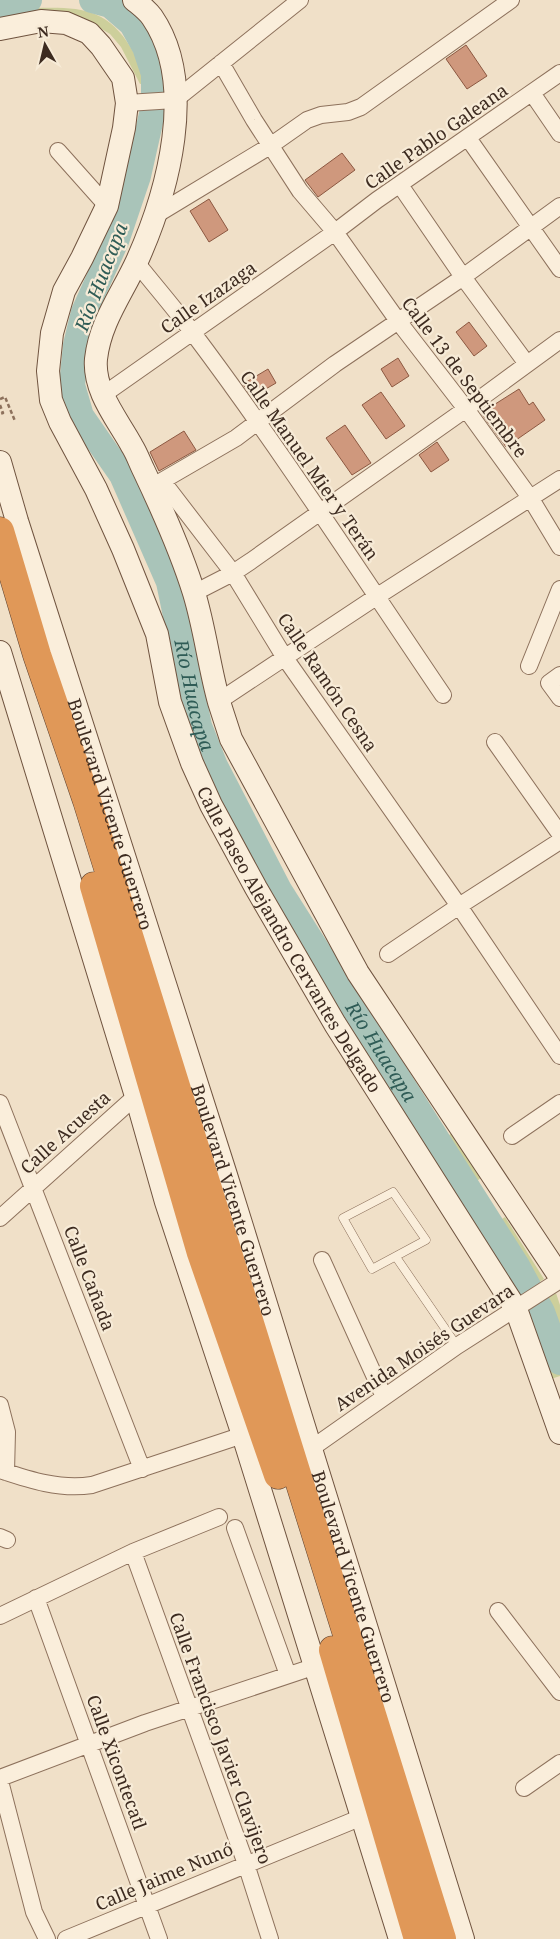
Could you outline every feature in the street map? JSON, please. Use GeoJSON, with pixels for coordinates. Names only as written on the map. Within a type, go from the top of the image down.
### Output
{"type":"FeatureCollection","features":[{"type":"Feature","properties":{"kind":"highway","name":"Boulevard Vicente Guerrero"},"geometry":{"type":"LineString","coordinates":[[8,526],[37,655],[87,801],[438,1927],[446,1939]]}},
{"type":"Feature","properties":{"kind":"highway","name":"Boulevard Vicente Guerrero"},"geometry":{"type":"LineString","coordinates":[[0,582],[70,804],[201,1253],[295,1528],[333,1649],[418,1939]]}},
{"type":"Feature","properties":{"kind":"highway"},"geometry":{"type":"LineString","coordinates":[[166,1202],[201,1253]]}},
{"type":"Feature","properties":{"kind":"main road"},"geometry":{"type":"LineString","coordinates":[[134,0],[151,16],[167,46],[175,78],[172,100],[170,162],[156,215],[136,262],[101,331],[96,361],[98,380],[103,396],[133,448],[157,484],[194,593],[219,701],[231,740],[358,973],[560,1278]]}},
{"type":"Feature","properties":{"kind":"main road","name":"Calle Paseo Alejandro Cervantes Delgado"},"geometry":{"type":"LineString","coordinates":[[0,29],[41,21],[66,23],[89,33],[101,46],[123,78],[127,103],[124,128],[107,206],[64,292],[52,333],[48,371],[51,400],[119,540],[157,634],[170,702],[192,763],[211,805],[256,888],[335,1024],[517,1308],[560,1433]]}},
{"type":"Feature","properties":{"kind":"main road"},"geometry":{"type":"LineString","coordinates":[[0,42],[29,23]]}},
{"type":"Feature","properties":{"kind":"main road","name":"Boulevard Vicente Guerrero"},"geometry":{"type":"LineString","coordinates":[[0,462],[8,526],[211,1128],[464,1939]]}},
{"type":"Feature","properties":{"kind":"main road"},"geometry":{"type":"LineString","coordinates":[[1,659],[136,1096],[166,1202],[243,1435],[400,1939]]}},
{"type":"Feature","properties":{"kind":"street"},"geometry":{"type":"LineString","coordinates":[[127,103],[172,100],[300,0]]}},
{"type":"Feature","properties":{"kind":"street"},"geometry":{"type":"LineString","coordinates":[[156,215],[270,146],[308,120],[321,115],[348,112],[361,107],[511,0]]}},
{"type":"Feature","properties":{"kind":"street"},"geometry":{"type":"LineString","coordinates":[[221,63],[270,146]]}},
{"type":"Feature","properties":{"kind":"street","name":"Calle Pablo Galeana"},"geometry":{"type":"LineString","coordinates":[[336,232],[560,73]]}},
{"type":"Feature","properties":{"kind":"street"},"geometry":{"type":"LineString","coordinates":[[532,93],[560,134]]}},
{"type":"Feature","properties":{"kind":"street"},"geometry":{"type":"LineString","coordinates":[[468,138],[560,269]]}},
{"type":"Feature","properties":{"kind":"street","name":"Calle 13 de Septiembre"},"geometry":{"type":"LineString","coordinates":[[270,146],[300,191],[336,232],[398,321],[466,409],[531,499],[560,547]]}},
{"type":"Feature","properties":{"kind":"street"},"geometry":{"type":"LineString","coordinates":[[58,151],[107,206]]}},
{"type":"Feature","properties":{"kind":"street"},"geometry":{"type":"LineString","coordinates":[[400,185],[463,277],[527,364]]}},
{"type":"Feature","properties":{"kind":"street"},"geometry":{"type":"LineString","coordinates":[[157,484],[258,423],[335,364],[463,277],[560,206]]}},
{"type":"Feature","properties":{"kind":"street","name":"Calle Izazaga"},"geometry":{"type":"LineString","coordinates":[[103,396],[336,232]]}},
{"type":"Feature","properties":{"kind":"street","name":"Calle Manuel Mier y Terán"},"geometry":{"type":"LineString","coordinates":[[136,262],[193,332],[258,423],[443,695]]}},
{"type":"Feature","properties":{"kind":"street"},"geometry":{"type":"LineString","coordinates":[[194,593],[233,573],[466,409],[560,340]]}},
{"type":"Feature","properties":{"kind":"street"},"geometry":{"type":"LineString","coordinates":[[219,701],[376,596],[560,479]]}},
{"type":"Feature","properties":{"kind":"street","name":"Calle Ramón Cesna"},"geometry":{"type":"LineString","coordinates":[[157,484],[233,573],[285,658],[459,906],[560,1056]]}},
{"type":"Feature","properties":{"kind":"street"},"geometry":{"type":"LineString","coordinates":[[529,666],[560,589]]}},
{"type":"Feature","properties":{"kind":"street"},"geometry":{"type":"LineString","coordinates":[[560,675],[549,683],[560,698]]}},
{"type":"Feature","properties":{"kind":"street"},"geometry":{"type":"LineString","coordinates":[[495,742],[560,834]]}},
{"type":"Feature","properties":{"kind":"street"},"geometry":{"type":"LineString","coordinates":[[388,954],[560,841]]}},
{"type":"Feature","properties":{"kind":"street","name":"Calle Acuesta"},"geometry":{"type":"LineString","coordinates":[[0,1218],[136,1096]]}},
{"type":"Feature","properties":{"kind":"street","name":"Calle Cañada"},"geometry":{"type":"LineString","coordinates":[[0,1103],[142,1469]]}},
{"type":"Feature","properties":{"kind":"street"},"geometry":{"type":"LineString","coordinates":[[512,1136],[560,1103]]}},
{"type":"Feature","properties":{"kind":"street"},"geometry":{"type":"LineString","coordinates":[[322,1260],[384,1397]]}},
{"type":"Feature","properties":{"kind":"street","name":"Avenida Moisés Guevara"},"geometry":{"type":"LineString","coordinates":[[312,1448],[457,1346],[560,1278]]}},
{"type":"Feature","properties":{"kind":"street"},"geometry":{"type":"LineString","coordinates":[[0,1405],[7,1432],[3,1471],[43,1483],[67,1487],[92,1485],[243,1435]]}},
{"type":"Feature","properties":{"kind":"street"},"geometry":{"type":"LineString","coordinates":[[0,1616],[132,1552],[219,1516]]}},
{"type":"Feature","properties":{"kind":"street"},"geometry":{"type":"LineString","coordinates":[[235,1528],[288,1675]]}},
{"type":"Feature","properties":{"kind":"street","name":"Calle Francisco Javier Clavijero"},"geometry":{"type":"LineString","coordinates":[[132,1552],[246,1864],[270,1939]]}},
{"type":"Feature","properties":{"kind":"street","name":"Calle Xicontecatl"},"geometry":{"type":"LineString","coordinates":[[36,1598],[159,1939]]}},
{"type":"Feature","properties":{"kind":"street"},"geometry":{"type":"LineString","coordinates":[[498,1610],[560,1692]]}},
{"type":"Feature","properties":{"kind":"street"},"geometry":{"type":"LineString","coordinates":[[47,1939],[34,1912],[0,1779],[89,1744],[316,1666]]}},
{"type":"Feature","properties":{"kind":"street"},"geometry":{"type":"LineString","coordinates":[[524,1788],[560,1763]]}},
{"type":"Feature","properties":{"kind":"street","name":"Calle Jaime Nunó"},"geometry":{"type":"LineString","coordinates":[[66,1939],[362,1817]]}},
{"type":"Feature","properties":{"kind":"lane"},"geometry":{"type":"LineString","coordinates":[[393,1192],[426,1240],[396,1257],[372,1269],[343,1218],[393,1192]]}},
{"type":"Feature","properties":{"kind":"lane"},"geometry":{"type":"LineString","coordinates":[[396,1257],[457,1346]]}},
{"type":"Feature","properties":{"kind":"path"},"geometry":{"type":"LineString","coordinates":[[0,399],[5,396],[15,421]]}},
{"type":"Feature","properties":{"kind":"path"},"geometry":{"type":"LineString","coordinates":[[0,405],[3,413],[0,414]]}},
{"type":"Feature","properties":{"kind":"green space"},"geometry":{"type":"Polygon","coordinates":[[[36,8],[66,8],[91,13],[102,18],[122,35],[131,48],[148,83],[140,84],[121,47],[110,34],[95,25],[0,19],[36,8]]]}},
{"type":"Feature","properties":{"kind":"green space"},"geometry":{"type":"Polygon","coordinates":[[[452,1133],[481,1178],[455,1196],[426,1151],[452,1133]]]}},
{"type":"Feature","properties":{"kind":"green space"},"geometry":{"type":"Polygon","coordinates":[[[505,1217],[544,1279],[517,1296],[478,1235],[505,1217]]]}},
{"type":"Feature","properties":{"kind":"green space"},"geometry":{"type":"Polygon","coordinates":[[[556,1293],[560,1305],[560,1376],[548,1380],[523,1314],[556,1293]]]}},
{"type":"Feature","properties":{"kind":"building"},"geometry":{"type":"Polygon","coordinates":[[[466,45],[487,76],[467,89],[446,59],[466,45]]]}},
{"type":"Feature","properties":{"kind":"building"},"geometry":{"type":"Polygon","coordinates":[[[342,153],[355,170],[318,197],[305,180],[342,153]]]}},
{"type":"Feature","properties":{"kind":"building"},"geometry":{"type":"Polygon","coordinates":[[[209,199],[228,230],[209,242],[190,211],[209,199]]]}},
{"type":"Feature","properties":{"kind":"building"},"geometry":{"type":"Polygon","coordinates":[[[469,322],[487,346],[474,356],[456,332],[469,322]]]}},
{"type":"Feature","properties":{"kind":"building"},"geometry":{"type":"Polygon","coordinates":[[[398,358],[409,376],[392,387],[381,369],[398,358]]]}},
{"type":"Feature","properties":{"kind":"building"},"geometry":{"type":"Polygon","coordinates":[[[268,369],[276,383],[252,397],[243,384],[268,369]]]}},
{"type":"Feature","properties":{"kind":"building"},"geometry":{"type":"Polygon","coordinates":[[[519,389],[529,405],[533,402],[545,420],[506,447],[481,413],[519,389]]]}},
{"type":"Feature","properties":{"kind":"building"},"geometry":{"type":"Polygon","coordinates":[[[381,392],[405,426],[386,439],[362,405],[381,392]]]}},
{"type":"Feature","properties":{"kind":"building"},"geometry":{"type":"Polygon","coordinates":[[[345,425],[371,463],[352,475],[326,438],[345,425]]]}},
{"type":"Feature","properties":{"kind":"building"},"geometry":{"type":"Polygon","coordinates":[[[184,431],[196,450],[159,471],[150,452],[184,431]]]}},
{"type":"Feature","properties":{"kind":"building"},"geometry":{"type":"Polygon","coordinates":[[[437,442],[449,460],[431,472],[419,455],[437,442]]]}},
{"type":"Feature","properties":{"kind":"waterway","name":"Río Huacapa"},"geometry":{"type":"LineString","coordinates":[[0,10],[29,0]]}},
{"type":"Feature","properties":{"kind":"waterway","name":"Río Huacapa"},"geometry":{"type":"LineString","coordinates":[[92,0],[110,5],[132,24],[145,47],[154,74],[154,105],[138,176],[116,241],[84,312],[76,345],[72,385],[81,416],[122,475],[169,582],[199,726],[215,766],[279,890],[517,1266],[542,1312],[560,1362]]}}]}
